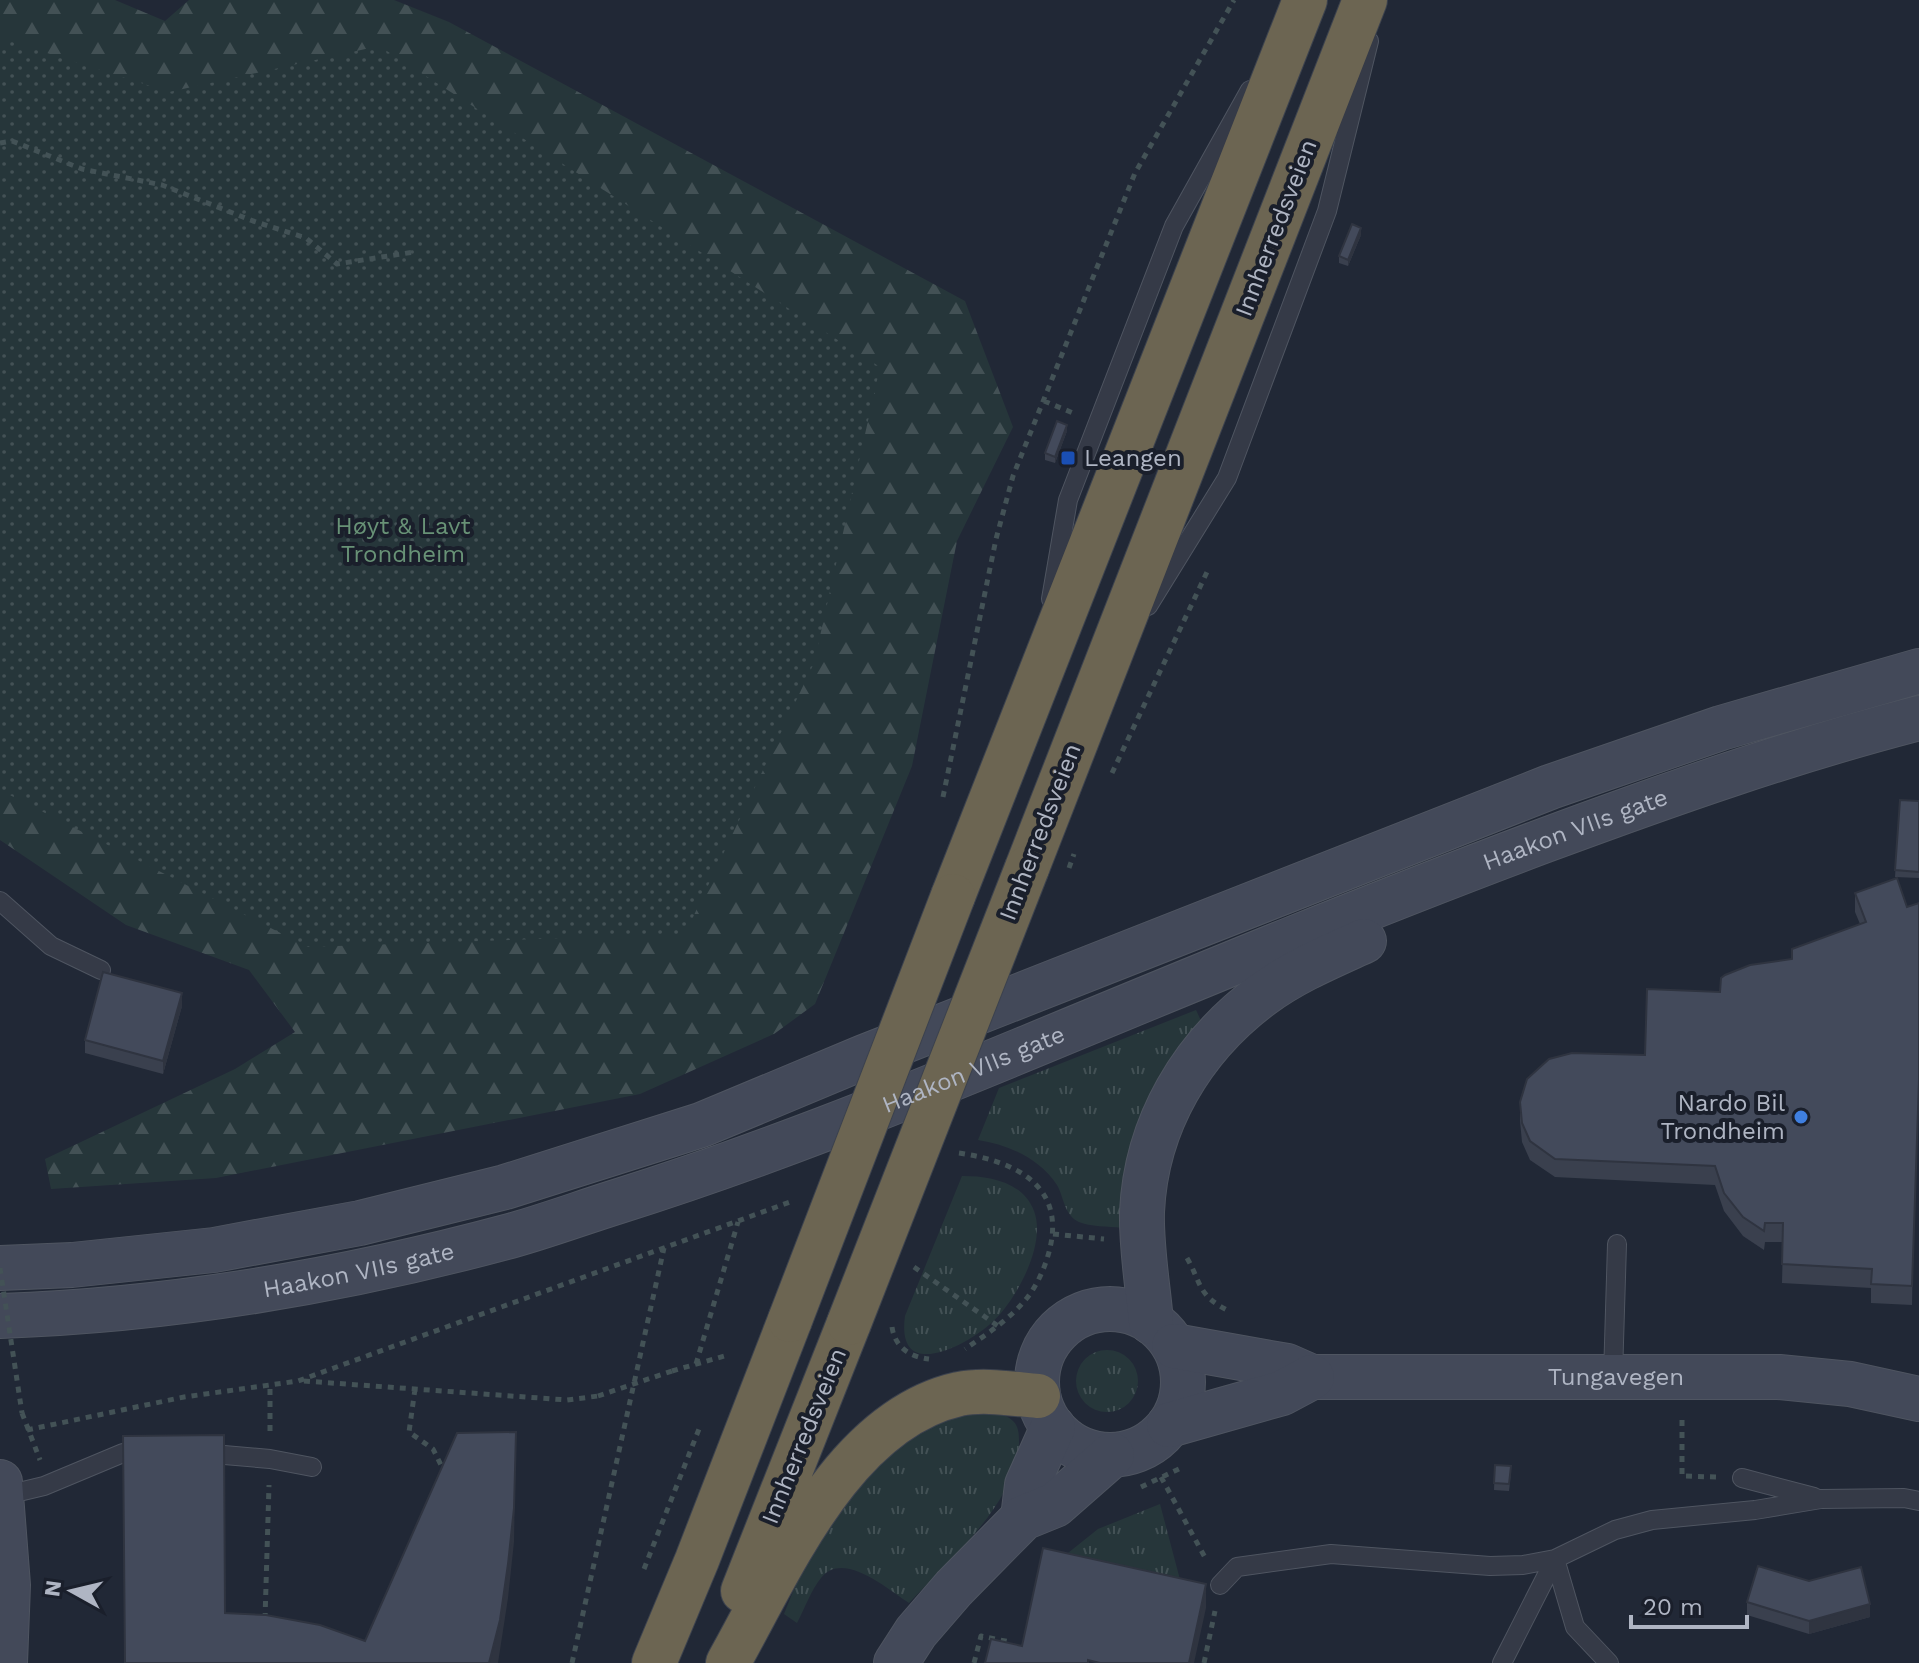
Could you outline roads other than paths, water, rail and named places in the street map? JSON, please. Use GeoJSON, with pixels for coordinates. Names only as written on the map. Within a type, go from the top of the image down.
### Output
{"type":"FeatureCollection","features":[{"type":"Feature","properties":{"kind":"highway"},"geometry":{"type":"LineString","coordinates":[[654,1663],[697,1560],[1302,0]]}},
{"type":"Feature","properties":{"kind":"highway","name":"Innherredsveien"},"geometry":{"type":"LineString","coordinates":[[713,1663],[849,1323],[1365,0]]}},
{"type":"Feature","properties":{"kind":"highway"},"geometry":{"type":"LineString","coordinates":[[728,1663],[827,1491],[879,1435],[906,1415],[936,1400],[963,1393],[1046,1412]]}},
{"type":"Feature","properties":{"kind":"main road","name":"Haakon VIIs gate"},"geometry":{"type":"LineString","coordinates":[[0,1268],[72,1265],[214,1250],[360,1223],[505,1187],[701,1125],[864,1057],[1550,787],[1721,728],[1919,671]]}},
{"type":"Feature","properties":{"kind":"main road","name":"Haakon VIIs gate"},"geometry":{"type":"LineString","coordinates":[[0,1316],[77,1314],[216,1299],[367,1271],[513,1235],[708,1173],[859,1117],[1458,872],[1727,773],[1919,718]]}},
{"type":"Feature","properties":{"kind":"main road"},"geometry":{"type":"LineString","coordinates":[[1162,1334],[1134,1313],[1106,1310],[1079,1316],[1062,1327],[1050,1341],[1041,1358],[1037,1377],[1046,1412],[1077,1448],[1112,1455],[1145,1447],[1169,1425],[1183,1391],[1182,1368],[1162,1334],[1143,1242],[1145,1184],[1151,1157],[1166,1112],[1193,1063],[1210,1041],[1264,993],[1313,964],[1405,923],[1458,872]]}},
{"type":"Feature","properties":{"kind":"main road","name":"Tungavegen"},"geometry":{"type":"LineString","coordinates":[[1162,1334],[1287,1366],[1312,1377],[1779,1377],[1816,1380],[1919,1399]]}},
{"type":"Feature","properties":{"kind":"main road","name":"Tungavegen"},"geometry":{"type":"LineString","coordinates":[[1169,1425],[1282,1393],[1312,1377]]}},
{"type":"Feature","properties":{"kind":"main road"},"geometry":{"type":"LineString","coordinates":[[1023,1518],[1027,1485],[1046,1412]]}},
{"type":"Feature","properties":{"kind":"main road"},"geometry":{"type":"LineString","coordinates":[[896,1663],[916,1632],[954,1588],[1023,1518],[1055,1505],[1112,1455]]}},
{"type":"Feature","properties":{"kind":"main road"},"geometry":{"type":"LineString","coordinates":[[1,1489],[8,1585],[5,1663]]}},
{"type":"Feature","properties":{"kind":"lane"},"geometry":{"type":"LineString","coordinates":[[1096,690],[1227,478],[1327,211],[1379,0]]}},
{"type":"Feature","properties":{"kind":"lane"},"geometry":{"type":"LineString","coordinates":[[0,901],[51,946],[101,970]]}},
{"type":"Feature","properties":{"kind":"lane"},"geometry":{"type":"LineString","coordinates":[[1613,1376],[1617,1244]]}},
{"type":"Feature","properties":{"kind":"lane"},"geometry":{"type":"LineString","coordinates":[[1,1489],[44,1486],[123,1453],[223,1453],[312,1467]]}},
{"type":"Feature","properties":{"kind":"lane"},"geometry":{"type":"LineString","coordinates":[[1742,1478],[1821,1499]]}},
{"type":"Feature","properties":{"kind":"lane"},"geometry":{"type":"LineString","coordinates":[[1220,1585],[1237,1567],[1331,1554],[1490,1566],[1523,1565],[1555,1559],[1615,1530],[1652,1520],[1755,1510],[1821,1499],[1904,1498],[1919,1501]]}},
{"type":"Feature","properties":{"kind":"lane"},"geometry":{"type":"LineString","coordinates":[[1502,1663],[1555,1559]]}},
{"type":"Feature","properties":{"kind":"lane"},"geometry":{"type":"LineString","coordinates":[[1555,1559],[1575,1627],[1609,1663]]}},
{"type":"Feature","properties":{"kind":"place","name":"Leangen"},"geometry":{"type":"Point","coordinates":[1068,458]}},
{"type":"Feature","properties":{"kind":"place","name":"Nardo Bil Trondheim"},"geometry":{"type":"Point","coordinates":[1801,1117]}},
{"type":"Feature","properties":{"kind":"park label","name":"Høyt & Lavt Trondheim"},"geometry":{"type":"Point","coordinates":[403,540]}}]}
